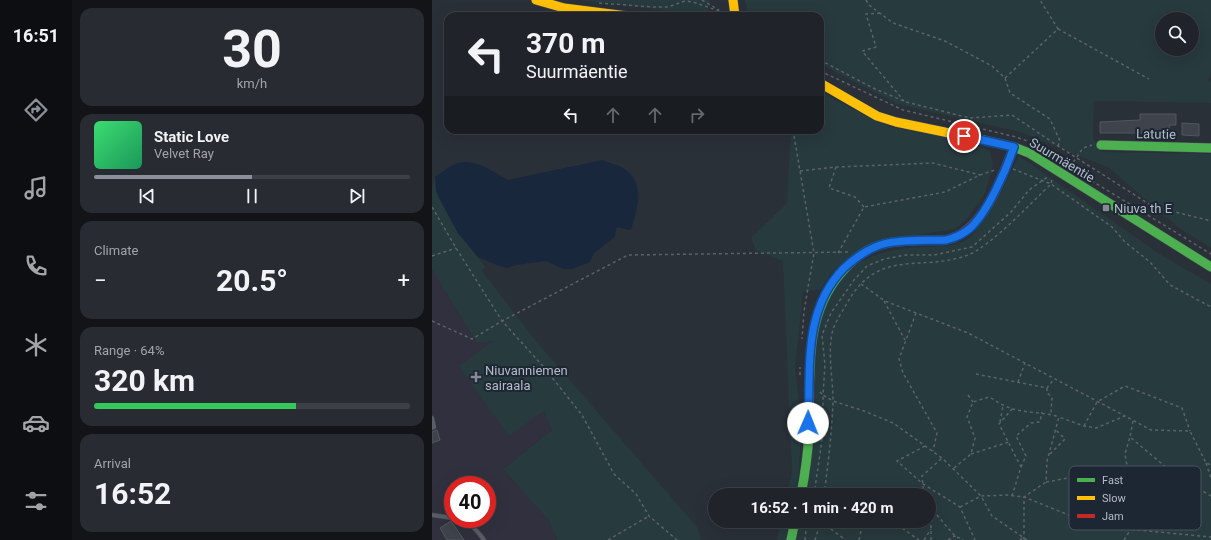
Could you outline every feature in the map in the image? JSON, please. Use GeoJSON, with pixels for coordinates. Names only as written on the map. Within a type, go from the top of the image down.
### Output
{"type":"FeatureCollection","features":[{"type":"Feature","properties":{"kind":"street"},"geometry":{"type":"LineString","coordinates":[[536,0],[564,8],[596,12]]}},
{"type":"Feature","properties":{"kind":"street"},"geometry":{"type":"LineString","coordinates":[[733,0],[734,12]]}},
{"type":"Feature","properties":{"kind":"street","name":"Suurmäentie"},"geometry":{"type":"LineString","coordinates":[[824,84],[878,116],[896,122],[1014,147],[1029,152],[1211,267]]}},
{"type":"Feature","properties":{"kind":"street","name":"Latutie"},"geometry":{"type":"LineString","coordinates":[[1101,146],[1211,148]]}},
{"type":"Feature","properties":{"kind":"street"},"geometry":{"type":"LineString","coordinates":[[802,488],[807,449],[809,410],[808,382],[812,331],[819,306],[835,278],[868,250],[881,245],[946,240],[956,237],[969,229],[981,214],[1006,167],[1014,147]]}},
{"type":"Feature","properties":{"kind":"street"},"geometry":{"type":"LineString","coordinates":[[791,540],[794,528]]}},
{"type":"Feature","properties":{"kind":"lane"},"geometry":{"type":"LineString","coordinates":[[432,418],[434,427],[432,428]]}},
{"type":"Feature","properties":{"kind":"lane"},"geometry":{"type":"LineString","coordinates":[[432,515],[444,517]]}},
{"type":"Feature","properties":{"kind":"lane"},"geometry":{"type":"LineString","coordinates":[[476,528],[484,540]]}},
{"type":"Feature","properties":{"kind":"path"},"geometry":{"type":"LineString","coordinates":[[592,2],[668,7],[685,0],[722,12],[702,0]]}},
{"type":"Feature","properties":{"kind":"path"},"geometry":{"type":"LineString","coordinates":[[866,0],[869,5],[893,23],[945,42],[992,66],[1005,78],[1010,93],[1050,118],[1060,141],[1058,146]]}},
{"type":"Feature","properties":{"kind":"path"},"geometry":{"type":"LineString","coordinates":[[1040,0],[1058,29],[1149,79]]}},
{"type":"Feature","properties":{"kind":"path"},"geometry":{"type":"LineString","coordinates":[[880,13],[866,14],[876,47],[862,51],[906,102]]}},
{"type":"Feature","properties":{"kind":"path"},"geometry":{"type":"LineString","coordinates":[[1005,78],[1058,29]]}},
{"type":"Feature","properties":{"kind":"path"},"geometry":{"type":"LineString","coordinates":[[794,134],[814,253]]}},
{"type":"Feature","properties":{"kind":"path"},"geometry":{"type":"LineString","coordinates":[[1070,167],[1083,148],[1090,145],[1101,146]]}},
{"type":"Feature","properties":{"kind":"path"},"geometry":{"type":"LineString","coordinates":[[800,171],[836,167],[933,163],[980,175]]}},
{"type":"Feature","properties":{"kind":"path"},"geometry":{"type":"LineString","coordinates":[[836,167],[829,188],[854,197],[864,207]]}},
{"type":"Feature","properties":{"kind":"path"},"geometry":{"type":"LineString","coordinates":[[864,207],[945,192],[980,175],[1006,167],[1044,180],[1051,184],[1112,227],[1125,242],[1150,262],[1170,285],[1211,307]]}},
{"type":"Feature","properties":{"kind":"path"},"geometry":{"type":"LineString","coordinates":[[825,488],[833,401],[829,362],[834,328],[850,297],[861,284],[873,274],[886,268],[910,263],[953,259],[970,254],[999,233],[1051,184],[1052,174],[1029,190],[1011,212],[972,247],[934,254],[906,255],[884,259],[867,266],[854,280],[832,312],[822,335],[825,365],[823,394],[833,401],[864,411],[893,423],[933,451],[954,468],[981,496],[992,516],[1028,540]]}},
{"type":"Feature","properties":{"kind":"path"},"geometry":{"type":"LineString","coordinates":[[432,207],[502,322],[542,365],[582,416],[614,474],[636,494],[649,516],[677,540]]}},
{"type":"Feature","properties":{"kind":"path"},"geometry":{"type":"LineString","coordinates":[[838,253],[864,207]]}},
{"type":"Feature","properties":{"kind":"path"},"geometry":{"type":"LineString","coordinates":[[432,256],[456,248]]}},
{"type":"Feature","properties":{"kind":"path"},"geometry":{"type":"LineString","coordinates":[[432,322],[472,339],[628,255],[838,253],[852,251]]}},
{"type":"Feature","properties":{"kind":"path"},"geometry":{"type":"LineString","coordinates":[[861,284],[883,300],[968,332],[1151,430],[1190,431]]}},
{"type":"Feature","properties":{"kind":"path"},"geometry":{"type":"LineString","coordinates":[[883,300],[906,341]]}},
{"type":"Feature","properties":{"kind":"path"},"geometry":{"type":"LineString","coordinates":[[916,312],[899,358],[903,373],[937,433],[933,451]]}},
{"type":"Feature","properties":{"kind":"path"},"geometry":{"type":"LineString","coordinates":[[1018,382],[1025,363]]}},
{"type":"Feature","properties":{"kind":"path"},"geometry":{"type":"LineString","coordinates":[[976,374],[1047,388]]}},
{"type":"Feature","properties":{"kind":"path"},"geometry":{"type":"LineString","coordinates":[[1050,414],[1052,398],[1047,393],[1047,388],[1054,379]]}},
{"type":"Feature","properties":{"kind":"path"},"geometry":{"type":"LineString","coordinates":[[1084,426],[1097,402],[1125,386],[1182,408],[1190,431],[1206,463],[1211,478]]}},
{"type":"Feature","properties":{"kind":"path"},"geometry":{"type":"LineString","coordinates":[[968,395],[973,402]]}},
{"type":"Feature","properties":{"kind":"path"},"geometry":{"type":"LineString","coordinates":[[971,454],[974,438],[966,416],[973,402],[989,397],[1003,406],[1059,416],[1084,426],[1096,428],[1125,416]]}},
{"type":"Feature","properties":{"kind":"path"},"geometry":{"type":"LineString","coordinates":[[1003,406],[999,424],[1021,467]]}},
{"type":"Feature","properties":{"kind":"path"},"geometry":{"type":"LineString","coordinates":[[999,424],[1013,408]]}},
{"type":"Feature","properties":{"kind":"path"},"geometry":{"type":"LineString","coordinates":[[1012,496],[1026,456],[1016,436],[1031,422],[1040,422],[1042,412]]}},
{"type":"Feature","properties":{"kind":"path"},"geometry":{"type":"LineString","coordinates":[[1046,482],[1049,455],[1059,416]]}},
{"type":"Feature","properties":{"kind":"path"},"geometry":{"type":"LineString","coordinates":[[1127,466],[1125,454],[1133,421]]}},
{"type":"Feature","properties":{"kind":"path"},"geometry":{"type":"LineString","coordinates":[[1049,455],[1065,439],[1055,430]]}},
{"type":"Feature","properties":{"kind":"path"},"geometry":{"type":"LineString","coordinates":[[1130,437],[1164,466]]}},
{"type":"Feature","properties":{"kind":"path"},"geometry":{"type":"LineString","coordinates":[[954,468],[971,454],[1009,442]]}},
{"type":"Feature","properties":{"kind":"path"},"geometry":{"type":"LineString","coordinates":[[925,446],[897,461],[923,484],[960,507],[975,540]]}},
{"type":"Feature","properties":{"kind":"path"},"geometry":{"type":"LineString","coordinates":[[923,488],[922,476],[942,458]]}},
{"type":"Feature","properties":{"kind":"path"},"geometry":{"type":"LineString","coordinates":[[1206,463],[1211,465]]}},
{"type":"Feature","properties":{"kind":"path"},"geometry":{"type":"LineString","coordinates":[[1024,497],[1046,482],[1069,478]]}},
{"type":"Feature","properties":{"kind":"path"},"geometry":{"type":"LineString","coordinates":[[1201,490],[1211,496]]}},
{"type":"Feature","properties":{"kind":"path"},"geometry":{"type":"LineString","coordinates":[[960,507],[981,496],[1012,496],[1024,497],[1069,515]]}},
{"type":"Feature","properties":{"kind":"path"},"geometry":{"type":"LineString","coordinates":[[1024,497],[1024,540]]}},
{"type":"Feature","properties":{"kind":"path"},"geometry":{"type":"LineString","coordinates":[[936,514],[955,536],[963,540]]}},
{"type":"Feature","properties":{"kind":"path"},"geometry":{"type":"LineString","coordinates":[[608,540],[649,516]]}},
{"type":"Feature","properties":{"kind":"path"},"geometry":{"type":"LineString","coordinates":[[805,540],[806,528]]}},
{"type":"Feature","properties":{"kind":"path"},"geometry":{"type":"LineString","coordinates":[[815,540],[819,528]]}},
{"type":"Feature","properties":{"kind":"path"},"geometry":{"type":"LineString","coordinates":[[830,528],[846,540]]}},
{"type":"Feature","properties":{"kind":"path"},"geometry":{"type":"LineString","coordinates":[[859,540],[862,528]]}},
{"type":"Feature","properties":{"kind":"path"},"geometry":{"type":"LineString","coordinates":[[902,528],[920,540]]}},
{"type":"Feature","properties":{"kind":"path"},"geometry":{"type":"LineString","coordinates":[[924,540],[931,529]]}},
{"type":"Feature","properties":{"kind":"path"},"geometry":{"type":"LineString","coordinates":[[931,529],[931,540]]}},
{"type":"Feature","properties":{"kind":"path"},"geometry":{"type":"LineString","coordinates":[[1124,540],[1130,530]]}},
{"type":"Feature","properties":{"kind":"path"},"geometry":{"type":"LineString","coordinates":[[1141,530],[1211,537]]}},
{"type":"Feature","properties":{"kind":"path"},"geometry":{"type":"LineString","coordinates":[[948,540],[955,536]]}},
{"type":"Feature","properties":{"kind":"path"},"geometry":{"type":"LineString","coordinates":[[955,536],[956,540]]}},
{"type":"Feature","properties":{"kind":"path"},"geometry":{"type":"LineString","coordinates":[[1020,540],[1023,537]]}},
{"type":"Feature","properties":{"kind":"shaded area"},"geometry":{"type":"Polygon","coordinates":[[[602,160],[623,168],[630,174],[638,188],[637,205],[631,230],[618,227],[616,229],[615,237],[594,253],[590,262],[572,269],[563,269],[546,261],[516,265],[507,268],[478,257],[458,233],[436,191],[435,177],[451,166],[460,162],[475,163],[508,180],[602,160]]]}},
{"type":"Feature","properties":{"kind":"shaded area","name":"Niuvanniemen sairaala"},"geometry":{"type":"Polygon","coordinates":[[[432,270],[477,343],[494,341],[544,411],[552,430],[503,469],[549,521],[557,540],[432,540],[432,270]]]}},
{"type":"Feature","properties":{"kind":"green space"},"geometry":{"type":"Polygon","coordinates":[[[581,0],[710,0],[708,12],[676,12],[581,0]]]}},
{"type":"Feature","properties":{"kind":"green space"},"geometry":{"type":"Polygon","coordinates":[[[745,0],[1211,0],[1211,73],[1208,80],[1211,82],[1211,103],[1094,101],[1093,138],[1101,152],[1211,154],[1211,248],[1179,228],[1109,168],[1020,132],[897,104],[824,66],[824,12],[748,12],[745,0]]]}},
{"type":"Feature","properties":{"kind":"green space"},"geometry":{"type":"Polygon","coordinates":[[[824,93],[839,102],[890,127],[941,136],[975,145],[990,151],[993,165],[985,193],[968,218],[955,229],[915,235],[848,258],[833,271],[821,289],[803,292],[795,369],[802,422],[797,488],[789,488],[792,472],[783,261],[756,250],[751,238],[787,203],[791,134],[824,134],[824,93]]]}},
{"type":"Feature","properties":{"kind":"green space"},"geometry":{"type":"Polygon","coordinates":[[[1019,156],[1161,255],[1211,284],[1211,540],[796,540],[799,528],[936,528],[936,488],[806,488],[811,462],[814,428],[814,359],[818,325],[828,297],[837,283],[847,272],[859,263],[872,256],[887,252],[903,249],[950,245],[968,239],[993,205],[1019,156]]]}},
{"type":"Feature","properties":{"kind":"green space"},"geometry":{"type":"Polygon","coordinates":[[[435,177],[436,191],[458,233],[484,265],[485,267],[482,271],[536,341],[697,527],[701,540],[557,540],[549,521],[503,469],[552,430],[544,411],[509,436],[459,366],[493,341],[477,343],[432,270],[432,187],[435,177]]]}},
{"type":"Feature","properties":{"kind":"green space"},"geometry":{"type":"Polygon","coordinates":[[[780,528],[789,528],[786,540],[777,540],[780,528]]]}},
{"type":"Feature","properties":{"kind":"building"},"geometry":{"type":"Polygon","coordinates":[[[1140,114],[1176,114],[1176,125],[1169,125],[1170,136],[1145,136],[1145,133],[1100,133],[1100,122],[1140,120],[1140,114]]]}},
{"type":"Feature","properties":{"kind":"building"},"geometry":{"type":"Polygon","coordinates":[[[1182,123],[1199,124],[1199,136],[1182,135],[1182,123]]]}},
{"type":"Feature","properties":{"kind":"building"},"geometry":{"type":"Polygon","coordinates":[[[437,430],[440,440],[432,443],[432,432],[437,430]]]}},
{"type":"Feature","properties":{"kind":"building"},"geometry":{"type":"Polygon","coordinates":[[[444,525],[444,528],[456,528],[464,540],[447,540],[440,528],[444,525]]]}},
{"type":"Feature","properties":{"kind":"traffic: fast"},"geometry":{"type":"LineString","coordinates":[[983,140],[1014,147],[1029,153],[1211,267]]}},
{"type":"Feature","properties":{"kind":"traffic: fast"},"geometry":{"type":"LineString","coordinates":[[1101,145],[1211,148]]}},
{"type":"Feature","properties":{"kind":"traffic: fast"},"geometry":{"type":"LineString","coordinates":[[802,488],[809,440],[811,349],[814,329],[820,309],[829,290],[849,264],[858,256],[874,247],[896,242],[946,240],[953,238]]}},
{"type":"Feature","properties":{"kind":"traffic: fast"},"geometry":{"type":"LineString","coordinates":[[791,540],[794,528]]}},
{"type":"Feature","properties":{"kind":"traffic: slow"},"geometry":{"type":"LineString","coordinates":[[536,0],[564,8],[596,12]]}},
{"type":"Feature","properties":{"kind":"traffic: slow"},"geometry":{"type":"LineString","coordinates":[[733,0],[734,12]]}},
{"type":"Feature","properties":{"kind":"traffic: slow"},"geometry":{"type":"LineString","coordinates":[[824,85],[877,116],[896,122],[983,140]]}},
{"type":"Feature","properties":{"kind":"traffic: jam"},"geometry":{"type":"LineString","coordinates":[[953,238],[965,232],[975,223],[984,211],[998,186],[1014,147]]}},
{"type":"Feature","properties":{"kind":"place","name":"Niuva th E"},"geometry":{"type":"Point","coordinates":[1106,208]}},
{"type":"Feature","properties":{"kind":"place","name":"Niuvanniemen sairaala"},"geometry":{"type":"Point","coordinates":[476,377]}},
{"type":"Feature","properties":{"kind":"route"},"geometry":{"type":"LineString","coordinates":[[808,423],[808,382],[812,331],[819,306],[835,278],[851,261],[868,250],[881,245],[902,242],[946,240],[956,237],[969,229],[981,214],[1006,167],[1014,147],[964,136]]}}]}
